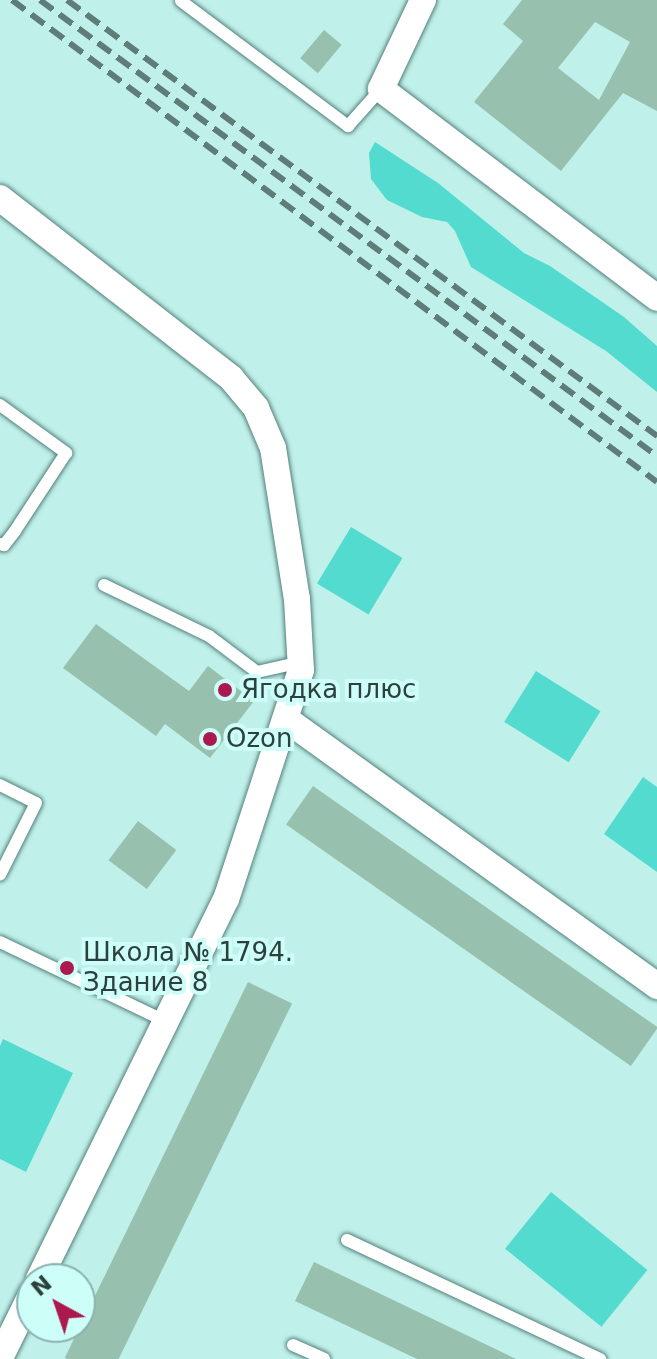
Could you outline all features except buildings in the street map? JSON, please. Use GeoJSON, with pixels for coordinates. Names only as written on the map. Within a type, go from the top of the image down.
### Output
{"type":"FeatureCollection","features":[{"type":"Feature","properties":{"kind":"street"},"geometry":{"type":"LineString","coordinates":[[423,0],[381,89],[657,298]]}},
{"type":"Feature","properties":{"kind":"street"},"geometry":{"type":"LineString","coordinates":[[0,198],[231,378],[256,408],[273,448],[297,599],[301,662],[287,720],[241,845],[226,899],[47,1263]]}},
{"type":"Feature","properties":{"kind":"street"},"geometry":{"type":"LineString","coordinates":[[287,720],[657,986]]}},
{"type":"Feature","properties":{"kind":"street"},"geometry":{"type":"LineString","coordinates":[[0,1358],[16,1326]]}},
{"type":"Feature","properties":{"kind":"lane"},"geometry":{"type":"LineString","coordinates":[[181,1],[348,126],[381,89]]}},
{"type":"Feature","properties":{"kind":"lane"},"geometry":{"type":"LineString","coordinates":[[0,405],[66,453],[15,531],[4,545],[0,544]]}},
{"type":"Feature","properties":{"kind":"lane"},"geometry":{"type":"LineString","coordinates":[[104,585],[209,636],[257,672],[301,662]]}},
{"type":"Feature","properties":{"kind":"lane"},"geometry":{"type":"LineString","coordinates":[[0,785],[36,803],[0,875]]}},
{"type":"Feature","properties":{"kind":"lane"},"geometry":{"type":"LineString","coordinates":[[0,942],[165,1021]]}},
{"type":"Feature","properties":{"kind":"lane"},"geometry":{"type":"LineString","coordinates":[[347,1240],[600,1359]]}},
{"type":"Feature","properties":{"kind":"lane"},"geometry":{"type":"LineString","coordinates":[[293,1345],[324,1359]]}},
{"type":"Feature","properties":{"kind":"shaded area"},"geometry":{"type":"Polygon","coordinates":[[[375,142],[438,183],[524,253],[550,266],[624,317],[657,346],[657,392],[606,351],[471,267],[455,231],[447,222],[422,217],[387,200],[371,179],[369,153],[375,142]]]}},
{"type":"Feature","properties":{"kind":"shaded area"},"geometry":{"type":"Polygon","coordinates":[[[351,527],[402,558],[368,614],[317,584],[351,527]]]}},
{"type":"Feature","properties":{"kind":"shaded area"},"geometry":{"type":"Polygon","coordinates":[[[536,671],[600,711],[569,762],[504,722],[536,671]]]}},
{"type":"Feature","properties":{"kind":"shaded area"},"geometry":{"type":"Polygon","coordinates":[[[643,777],[657,787],[657,872],[604,834],[643,777]]]}},
{"type":"Feature","properties":{"kind":"shaded area"},"geometry":{"type":"Polygon","coordinates":[[[3,1039],[73,1073],[26,1172],[0,1159],[0,1046],[3,1039]]]}},
{"type":"Feature","properties":{"kind":"shaded area"},"geometry":{"type":"Polygon","coordinates":[[[551,1192],[647,1270],[601,1327],[505,1249],[551,1192]]]}},
{"type":"Feature","properties":{"kind":"railway"},"geometry":{"type":"LineString","coordinates":[[12,0],[657,482]]}},
{"type":"Feature","properties":{"kind":"railway"},"geometry":{"type":"LineString","coordinates":[[40,0],[657,456]]}},
{"type":"Feature","properties":{"kind":"railway"},"geometry":{"type":"LineString","coordinates":[[67,0],[657,436]]}},
{"type":"Feature","properties":{"kind":"place","name":"Ягодка плюс"},"geometry":{"type":"Point","coordinates":[225,690]}},
{"type":"Feature","properties":{"kind":"place","name":"Ozon"},"geometry":{"type":"Point","coordinates":[210,739]}},
{"type":"Feature","properties":{"kind":"place","name":"Школа № 1794. Здание 8"},"geometry":{"type":"Point","coordinates":[67,968]}}]}
